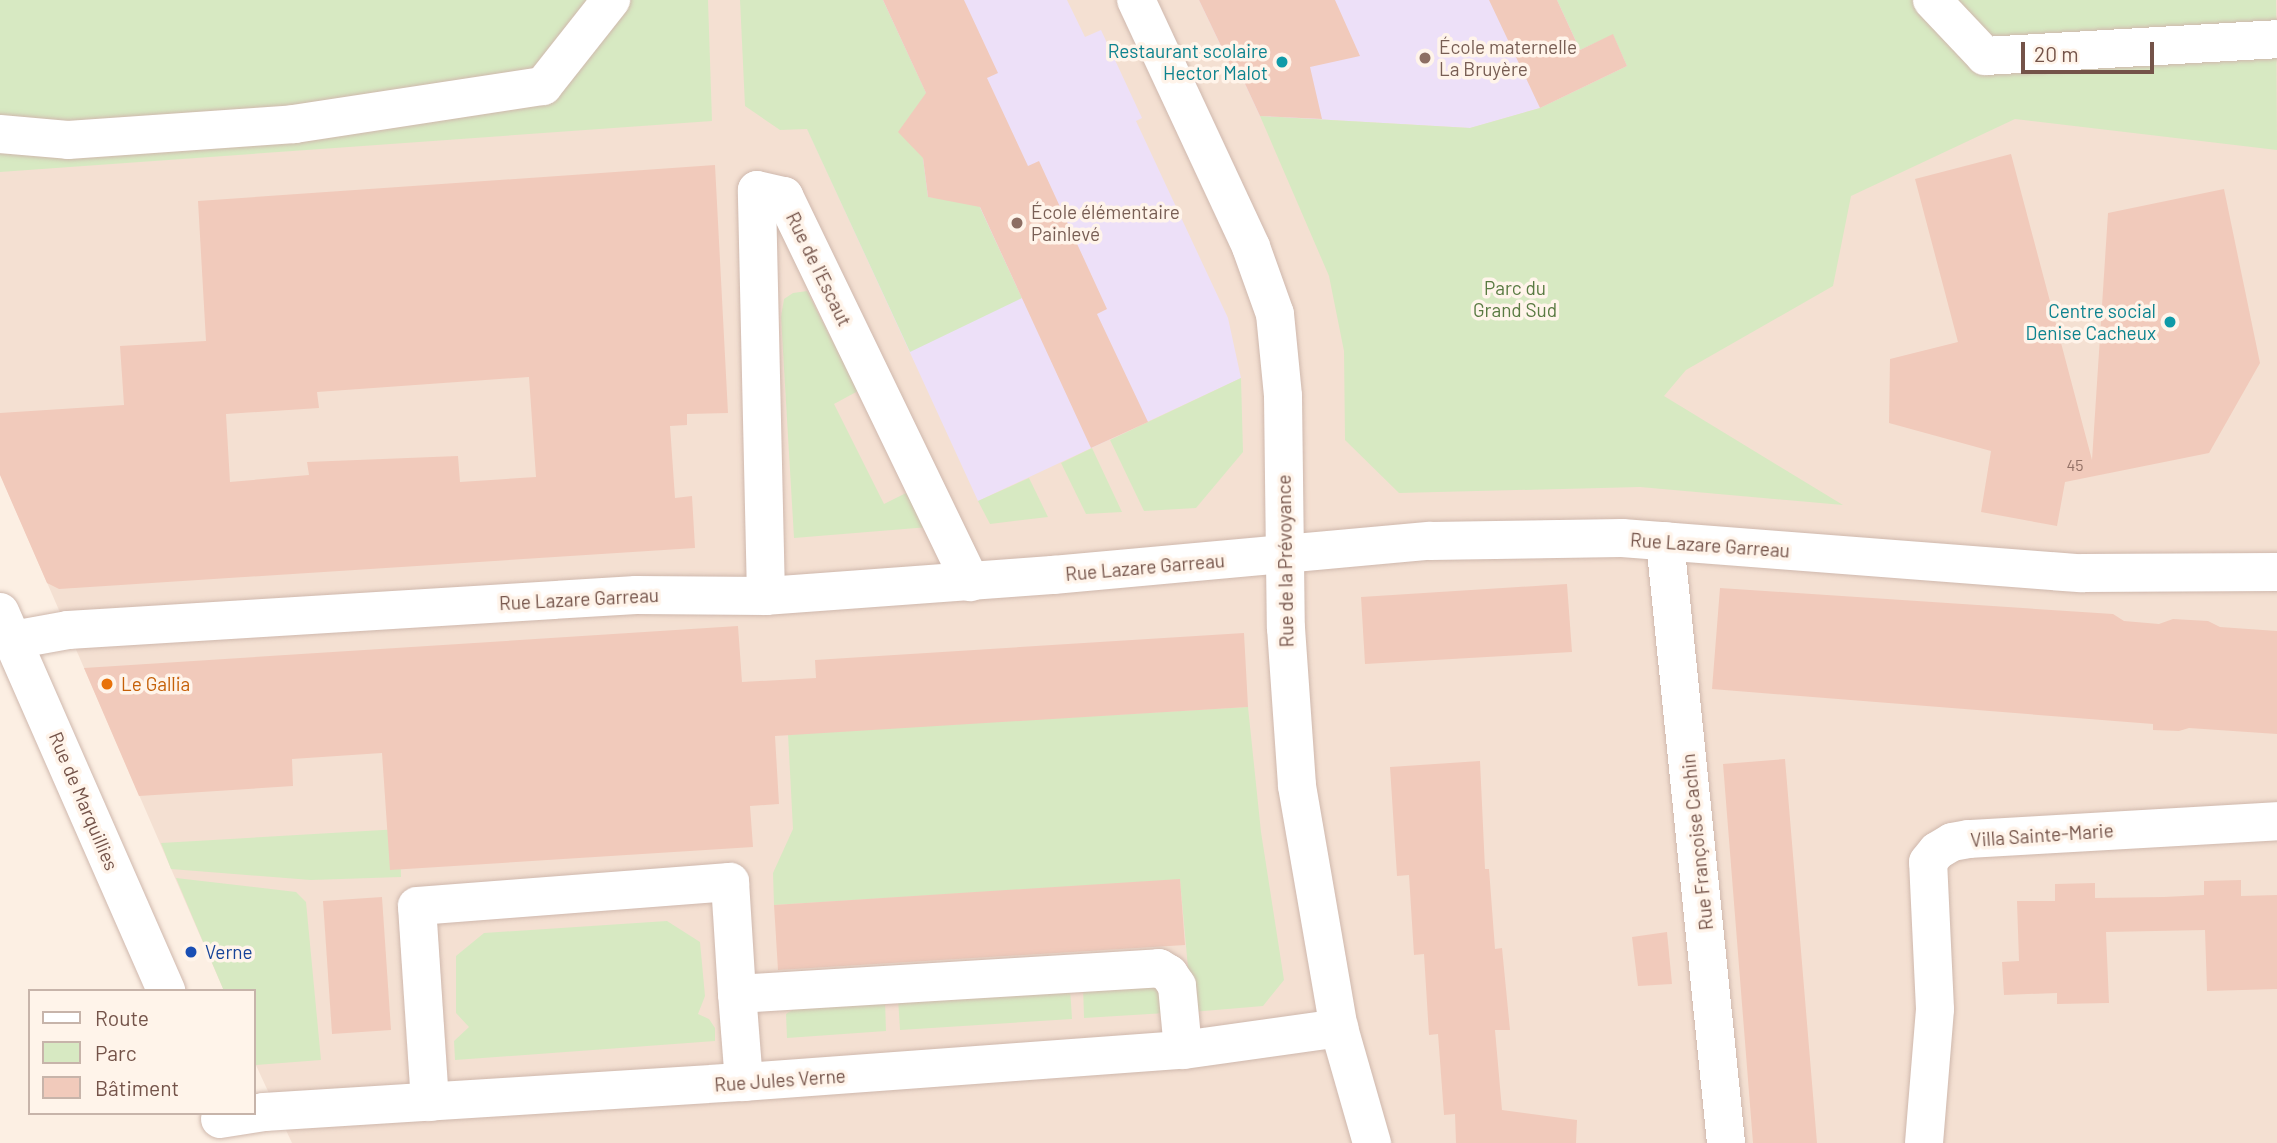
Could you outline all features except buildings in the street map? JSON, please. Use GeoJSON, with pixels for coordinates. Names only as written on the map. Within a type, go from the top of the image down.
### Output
{"type":"FeatureCollection","features":[{"type":"Feature","properties":{"kind":"street"},"geometry":{"type":"LineString","coordinates":[[0,134],[68,140],[294,124],[543,86],[611,0]]}},
{"type":"Feature","properties":{"kind":"street","name":"Rue de la Prévoyance"},"geometry":{"type":"LineString","coordinates":[[1136,0],[1251,247],[1275,314],[1283,396],[1284,554],[1289,698],[1297,786],[1339,1028],[1372,1143]]}},
{"type":"Feature","properties":{"kind":"street"},"geometry":{"type":"LineString","coordinates":[[1932,0],[1985,56],[2277,39]]}},
{"type":"Feature","properties":{"kind":"street","name":"Rue de l'Escaut"},"geometry":{"type":"LineString","coordinates":[[766,596],[757,190],[784,196],[971,582]]}},
{"type":"Feature","properties":{"kind":"street","name":"Rue Lazare Garreau"},"geometry":{"type":"LineString","coordinates":[[7,626],[68,631],[636,595],[766,596],[971,582],[1430,541],[1578,538],[1665,541],[2082,573],[2277,572]]}},
{"type":"Feature","properties":{"kind":"street","name":"Rue Françoise Cachin"},"geometry":{"type":"LineString","coordinates":[[1665,541],[1726,1143]]}},
{"type":"Feature","properties":{"kind":"street","name":"Rue de Marquillies"},"geometry":{"type":"LineString","coordinates":[[7,626],[165,989]]}},
{"type":"Feature","properties":{"kind":"street","name":"Villa Sainte-Marie"},"geometry":{"type":"LineString","coordinates":[[1924,1143],[1935,1009],[1928,862],[1937,851],[1952,842],[1969,839],[2277,821]]}},
{"type":"Feature","properties":{"kind":"street"},"geometry":{"type":"LineString","coordinates":[[430,1102],[417,906],[730,882],[744,1082]]}},
{"type":"Feature","properties":{"kind":"street"},"geometry":{"type":"LineString","coordinates":[[737,994],[1159,968],[1169,974],[1177,986],[1183,1050]]}},
{"type":"Feature","properties":{"kind":"street","name":"Rue Jules Verne"},"geometry":{"type":"LineString","coordinates":[[256,1115],[1183,1050],[1339,1028]]}},
{"type":"Feature","properties":{"kind":"street","name":"Rue Jules Verne"},"geometry":{"type":"LineString","coordinates":[[223,1125],[255,1115]]}},
{"type":"Feature","properties":{"kind":"shaded area"},"geometry":{"type":"Polygon","coordinates":[[[0,0],[2277,0],[2277,1143],[292,1143],[256,1065],[256,989],[223,989],[0,474],[0,0]]]}},
{"type":"Feature","properties":{"kind":"shaded area","name":"École élémentaire Painlevé"},"geometry":{"type":"Polygon","coordinates":[[[846,0],[1067,0],[1085,37],[1101,30],[1142,118],[1136,121],[1228,318],[1241,378],[978,501],[807,128],[846,0]]]}},
{"type":"Feature","properties":{"kind":"shaded area","name":"École maternelle La Bruyère"},"geometry":{"type":"Polygon","coordinates":[[[1199,0],[1557,0],[1580,49],[1613,34],[1627,66],[1540,108],[1470,128],[1260,116],[1240,73],[1235,75],[1199,0]]]}},
{"type":"Feature","properties":{"kind":"green space"},"geometry":{"type":"Polygon","coordinates":[[[0,0],[708,0],[712,121],[0,172],[0,0]]]}},
{"type":"Feature","properties":{"kind":"green space"},"geometry":{"type":"Polygon","coordinates":[[[740,0],[883,0],[928,97],[923,158],[928,197],[977,201],[1022,298],[910,352],[807,129],[780,130],[745,106],[740,0]]]}},
{"type":"Feature","properties":{"kind":"green space","name":"Parc du Grand Sud"},"geometry":{"type":"Polygon","coordinates":[[[1557,0],[2276,0],[2277,150],[2015,119],[1851,196],[1833,286],[1686,370],[1664,396],[1843,505],[1640,487],[1399,493],[1345,440],[1344,351],[1329,276],[1260,116],[1470,128],[1540,108],[1627,66],[1613,35],[1580,50],[1557,0]]]}},
{"type":"Feature","properties":{"kind":"green space"},"geometry":{"type":"Polygon","coordinates":[[[807,291],[858,391],[834,404],[884,504],[910,491],[929,527],[794,538],[781,317],[784,299],[793,293],[807,291]]]}},
{"type":"Feature","properties":{"kind":"green space"},"geometry":{"type":"Polygon","coordinates":[[[1241,378],[1243,452],[1196,508],[1144,511],[1110,440],[1241,378]]]}},
{"type":"Feature","properties":{"kind":"green space"},"geometry":{"type":"Polygon","coordinates":[[[1092,448],[1122,512],[1086,514],[1061,463],[1092,448]]]}},
{"type":"Feature","properties":{"kind":"green space"},"geometry":{"type":"Polygon","coordinates":[[[1029,478],[1048,517],[990,524],[978,501],[1029,478]]]}},
{"type":"Feature","properties":{"kind":"green space"},"geometry":{"type":"Polygon","coordinates":[[[1248,707],[1261,832],[1284,980],[1263,1006],[1192,1012],[1180,880],[774,905],[773,873],[793,829],[788,734],[1248,707]]]}},
{"type":"Feature","properties":{"kind":"green space"},"geometry":{"type":"Polygon","coordinates":[[[400,829],[401,877],[311,880],[171,869],[161,843],[400,829]]]}},
{"type":"Feature","properties":{"kind":"green space"},"geometry":{"type":"Polygon","coordinates":[[[176,878],[296,892],[306,902],[321,1060],[256,1065],[256,989],[223,989],[176,878]]]}},
{"type":"Feature","properties":{"kind":"green space"},"geometry":{"type":"Polygon","coordinates":[[[667,921],[700,942],[705,996],[698,1014],[709,1019],[715,1028],[715,1041],[455,1060],[454,1041],[469,1027],[456,1013],[456,956],[484,933],[667,921]]]}},
{"type":"Feature","properties":{"kind":"green space"},"geometry":{"type":"Polygon","coordinates":[[[1148,982],[1165,992],[1166,1013],[1084,1018],[1083,986],[1148,982]]]}},
{"type":"Feature","properties":{"kind":"green space"},"geometry":{"type":"Polygon","coordinates":[[[1070,987],[1072,1019],[900,1030],[898,998],[1070,987]]]}},
{"type":"Feature","properties":{"kind":"green space"},"geometry":{"type":"Polygon","coordinates":[[[885,1000],[886,1031],[787,1038],[786,1014],[798,1006],[885,1000]]]}},
{"type":"Feature","properties":{"kind":"place","name":"École maternelle La Bruyère"},"geometry":{"type":"Point","coordinates":[1425,58]}},
{"type":"Feature","properties":{"kind":"place","name":"Restaurant scolaire Hector Malot"},"geometry":{"type":"Point","coordinates":[1282,62]}},
{"type":"Feature","properties":{"kind":"place","name":"École élémentaire Painlevé"},"geometry":{"type":"Point","coordinates":[1017,223]}},
{"type":"Feature","properties":{"kind":"place","name":"Centre social Denise Cacheux"},"geometry":{"type":"Point","coordinates":[2170,322]}},
{"type":"Feature","properties":{"kind":"place","name":"Le Gallia"},"geometry":{"type":"Point","coordinates":[107,684]}},
{"type":"Feature","properties":{"kind":"place","name":"Verne"},"geometry":{"type":"Point","coordinates":[191,952]}}]}
